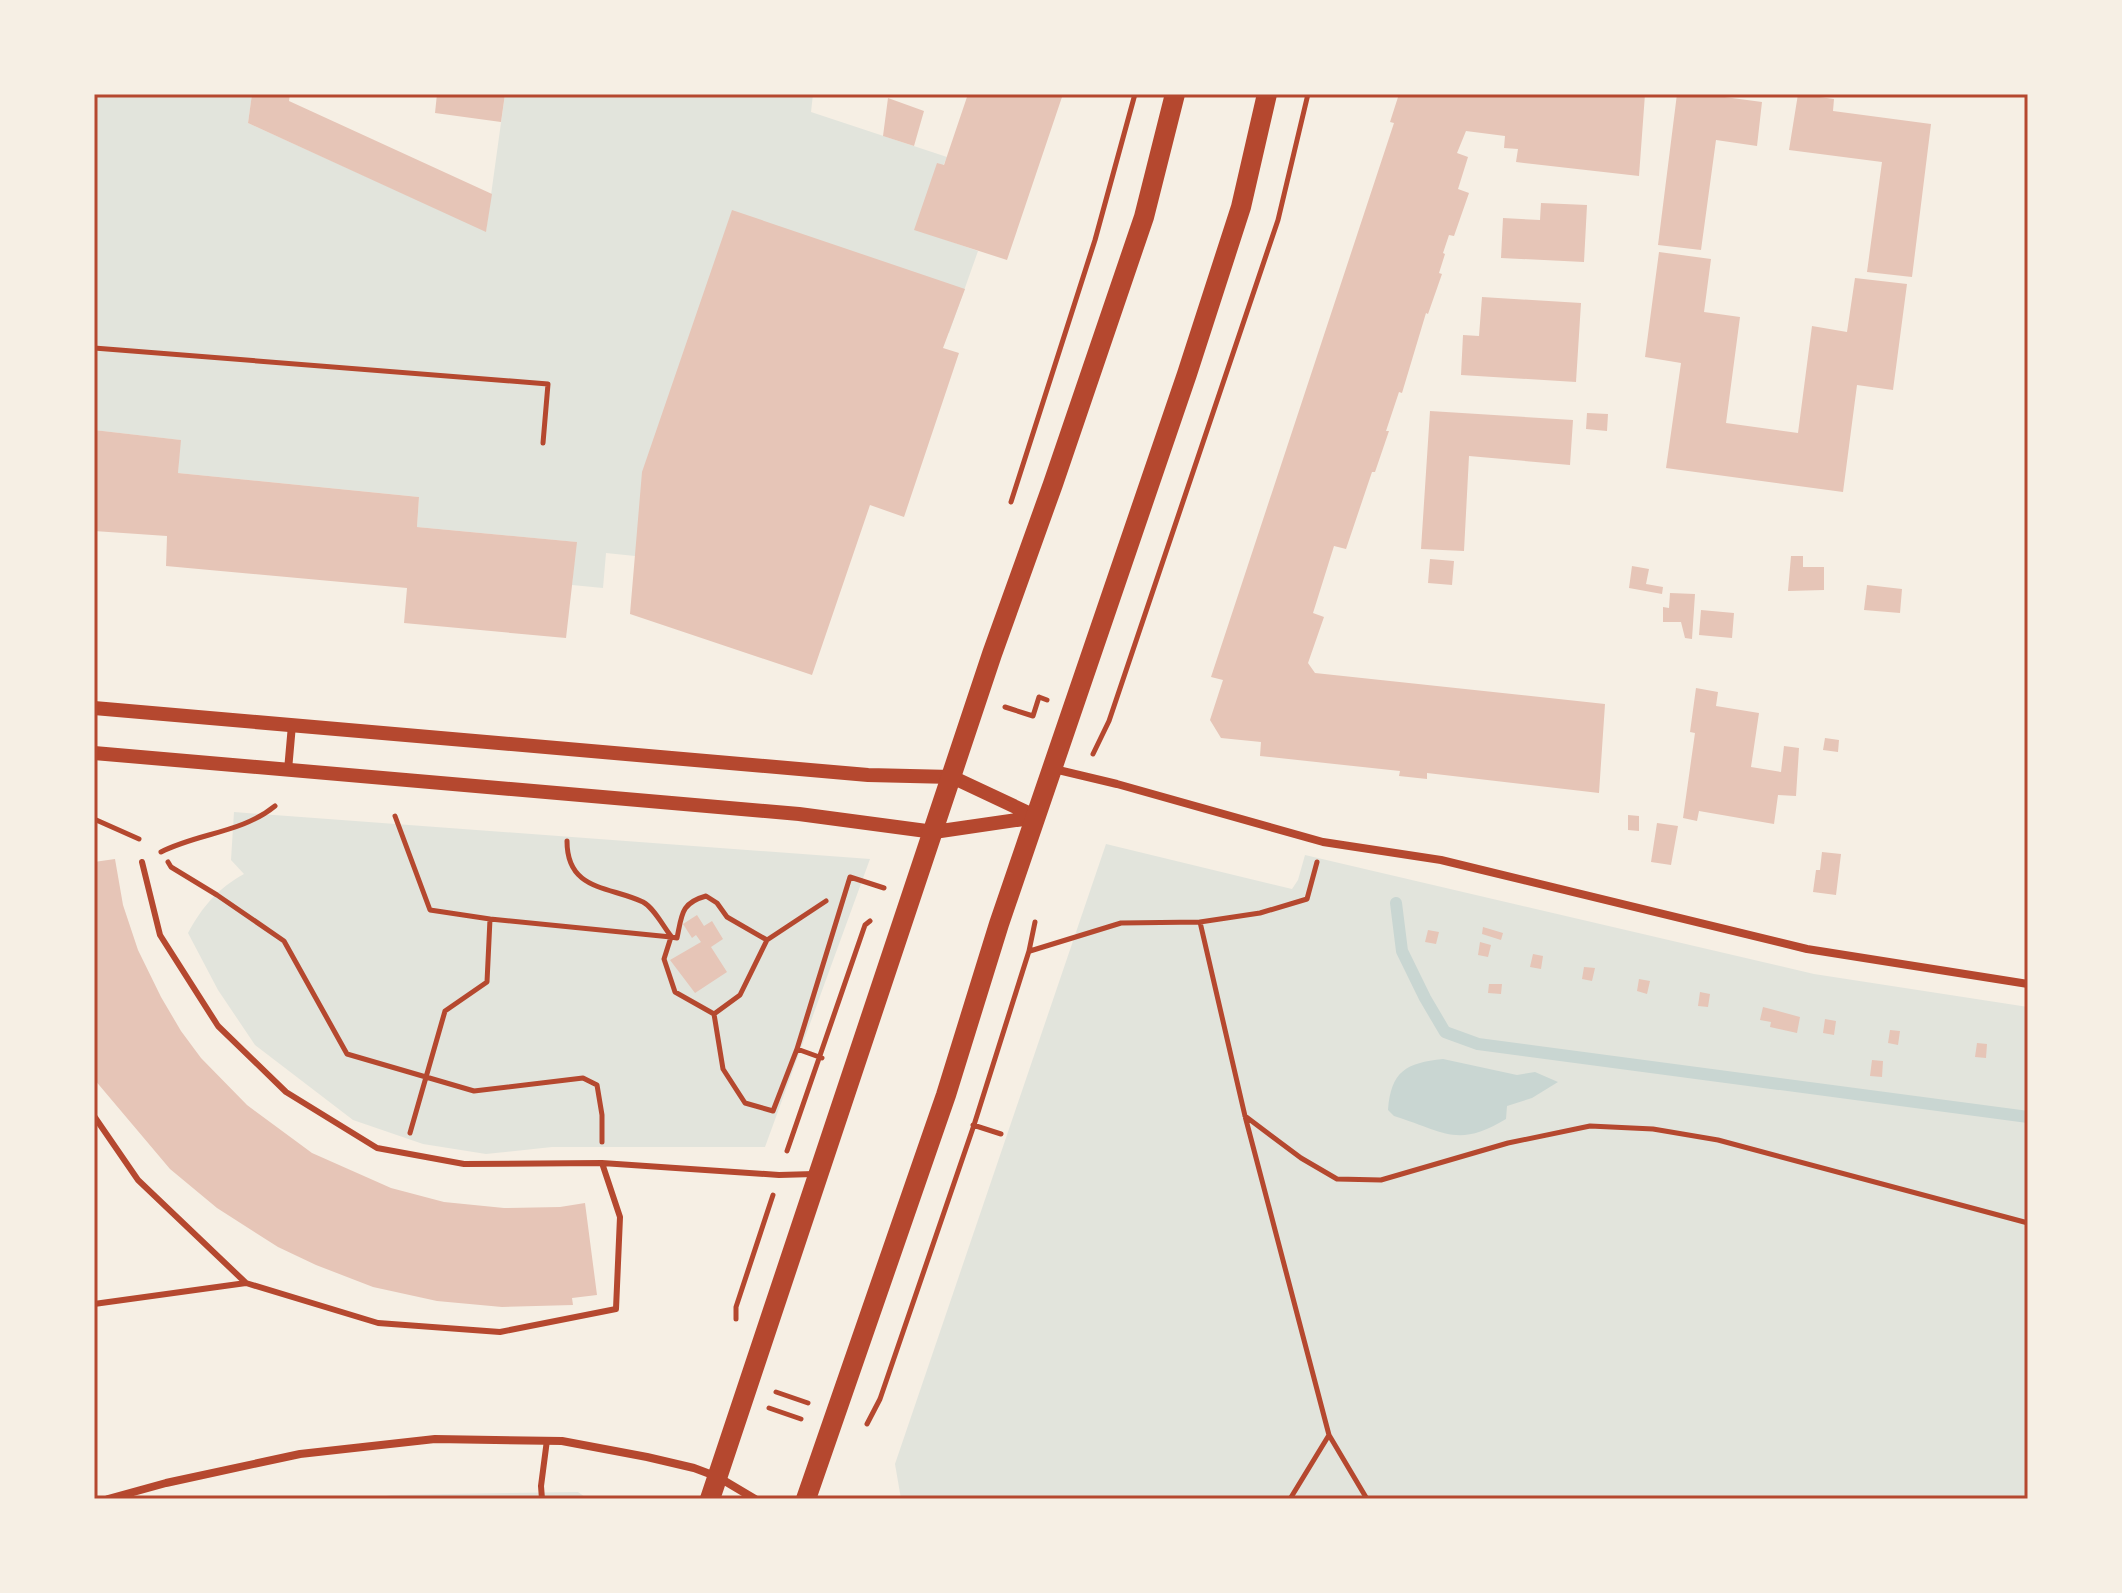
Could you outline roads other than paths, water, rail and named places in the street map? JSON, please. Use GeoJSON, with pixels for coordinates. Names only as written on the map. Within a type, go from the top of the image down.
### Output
{"type":"FeatureCollection","features":[{"type":"Feature","properties":{"kind":"main road"},"geometry":{"type":"LineString","coordinates":[[710,1499],[817,1174],[1144,217],[1175,94]]}},
{"type":"Feature","properties":{"kind":"main road"},"geometry":{"type":"LineString","coordinates":[[806,1499],[946,1095],[999,924],[1187,374],[1241,207],[1267,94]]}},
{"type":"Feature","properties":{"kind":"street"},"geometry":{"type":"LineString","coordinates":[[94,708],[868,775],[952,777],[1037,817]]}},
{"type":"Feature","properties":{"kind":"street"},"geometry":{"type":"LineString","coordinates":[[288,770],[292,725]]}},
{"type":"Feature","properties":{"kind":"street"},"geometry":{"type":"LineString","coordinates":[[94,753],[799,814],[934,832],[1037,817]]}},
{"type":"Feature","properties":{"kind":"street"},"geometry":{"type":"LineString","coordinates":[[1053,768],[1323,842],[1441,860],[1807,949],[2028,984]]}},
{"type":"Feature","properties":{"kind":"street"},"geometry":{"type":"LineString","coordinates":[[108,1499],[300,1454],[435,1439],[562,1441],[647,1457],[718,1477],[755,1499]]}},
{"type":"Feature","properties":{"kind":"lane"},"geometry":{"type":"LineString","coordinates":[[142,862],[160,935],[218,1026],[286,1092],[377,1148],[464,1164],[602,1163],[779,1175],[817,1174]]}},
{"type":"Feature","properties":{"kind":"lane"},"geometry":{"type":"LineString","coordinates":[[94,1116],[138,1180],[246,1283]]}},
{"type":"Feature","properties":{"kind":"lane"},"geometry":{"type":"LineString","coordinates":[[94,1304],[246,1283],[378,1323],[500,1332],[616,1309],[620,1217],[602,1163]]}},
{"type":"Feature","properties":{"kind":"lane"},"geometry":{"type":"LineString","coordinates":[[542,1499],[547,1440]]}},
{"type":"Feature","properties":{"kind":"waterway"},"geometry":{"type":"LineString","coordinates":[[1396,903],[1402,951],[1425,998],[1445,1032],[1478,1044],[2028,1117]]}}]}
